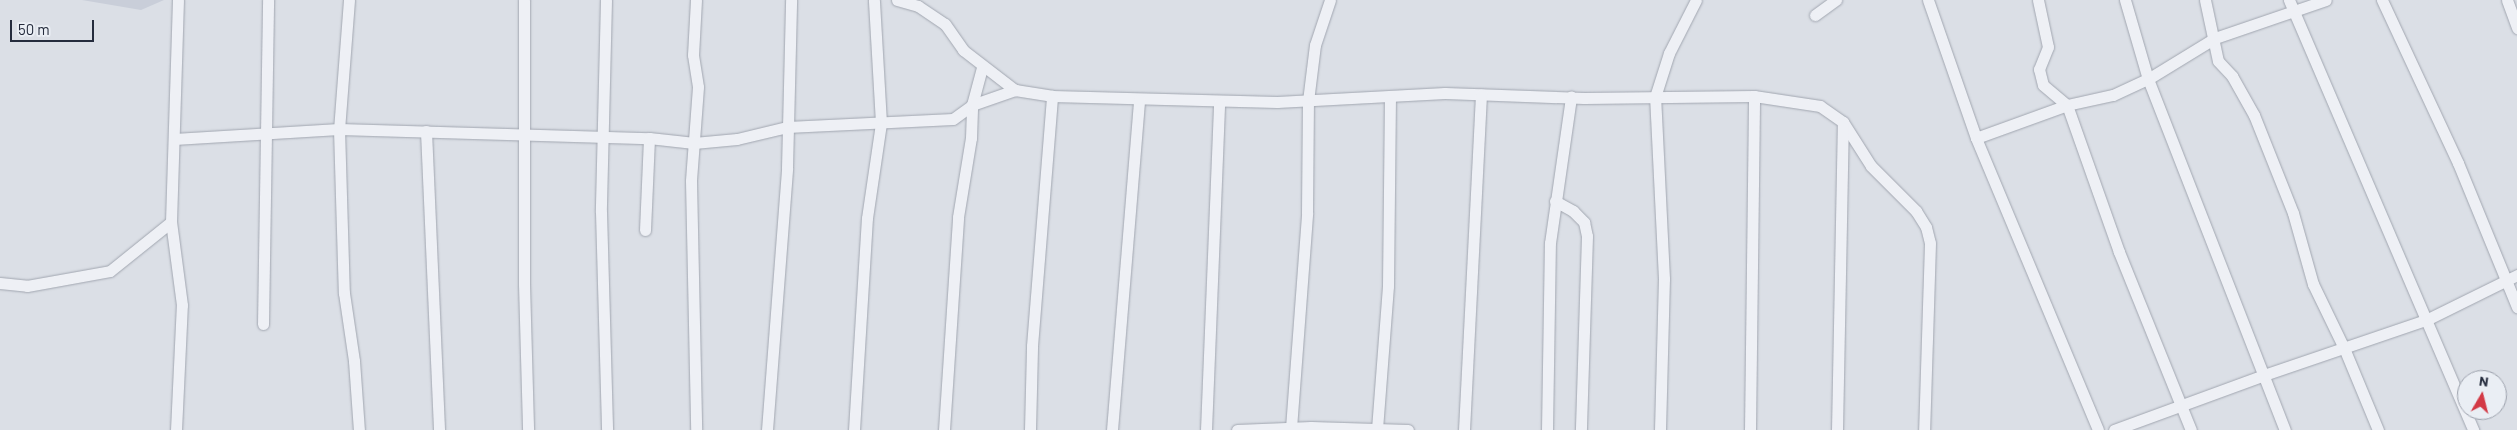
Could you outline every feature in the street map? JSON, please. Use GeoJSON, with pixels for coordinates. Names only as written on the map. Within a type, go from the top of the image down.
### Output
{"type":"FeatureCollection","features":[{"type":"Feature","properties":{"kind":"street"},"geometry":{"type":"LineString","coordinates":[[176,430],[182,306],[171,222],[178,0]]}},
{"type":"Feature","properties":{"kind":"street"},"geometry":{"type":"LineString","coordinates":[[263,324],[268,0]]}},
{"type":"Feature","properties":{"kind":"street"},"geometry":{"type":"LineString","coordinates":[[349,0],[339,129],[344,292],[354,361],[358,430]]}},
{"type":"Feature","properties":{"kind":"street"},"geometry":{"type":"LineString","coordinates":[[524,0],[523,133],[528,430]]}},
{"type":"Feature","properties":{"kind":"street"},"geometry":{"type":"LineString","coordinates":[[606,0],[601,212],[606,430]]}},
{"type":"Feature","properties":{"kind":"street"},"geometry":{"type":"LineString","coordinates":[[696,0],[694,55],[698,87],[691,181],[696,430]]}},
{"type":"Feature","properties":{"kind":"street"},"geometry":{"type":"LineString","coordinates":[[767,430],[781,278],[791,0]]}},
{"type":"Feature","properties":{"kind":"street"},"geometry":{"type":"LineString","coordinates":[[854,430],[867,218],[881,123],[874,0]]}},
{"type":"Feature","properties":{"kind":"street"},"geometry":{"type":"LineString","coordinates":[[897,0],[918,6],[945,24],[963,50],[982,68],[1014,90],[1052,96],[1219,102],[1308,101],[1390,96],[1481,94],[1571,97],[1754,96],[1820,106],[1843,122],[1872,166],[1916,211],[1926,227],[1930,243],[1924,430]]}},
{"type":"Feature","properties":{"kind":"street"},"geometry":{"type":"LineString","coordinates":[[1290,428],[1307,214],[1308,101],[1315,45],[1330,0]]}},
{"type":"Feature","properties":{"kind":"street"},"geometry":{"type":"LineString","coordinates":[[1660,430],[1664,279],[1655,97],[1668,53],[1696,0]]}},
{"type":"Feature","properties":{"kind":"street"},"geometry":{"type":"LineString","coordinates":[[1815,15],[1836,0]]}},
{"type":"Feature","properties":{"kind":"street"},"geometry":{"type":"LineString","coordinates":[[1928,0],[1976,138],[2098,430]]}},
{"type":"Feature","properties":{"kind":"street"},"geometry":{"type":"LineString","coordinates":[[2038,0],[2048,47],[2039,69],[2043,85],[2067,105],[2119,252],[2191,430]]}},
{"type":"Feature","properties":{"kind":"street"},"geometry":{"type":"LineString","coordinates":[[2125,0],[2148,78],[2285,430]]}},
{"type":"Feature","properties":{"kind":"street"},"geometry":{"type":"LineString","coordinates":[[2205,0],[2215,38],[2218,60],[2232,76],[2254,115],[2293,213],[2313,284],[2344,348],[2378,430]]}},
{"type":"Feature","properties":{"kind":"street"},"geometry":{"type":"LineString","coordinates":[[2288,0],[2473,430]]}},
{"type":"Feature","properties":{"kind":"street"},"geometry":{"type":"LineString","coordinates":[[1976,138],[2067,105],[2112,95],[2148,78],[2215,38],[2293,14],[2326,0]]}},
{"type":"Feature","properties":{"kind":"street"},"geometry":{"type":"LineString","coordinates":[[2382,0],[2512,277],[2517,307]]}},
{"type":"Feature","properties":{"kind":"street"},"geometry":{"type":"LineString","coordinates":[[2507,0],[2517,28]]}},
{"type":"Feature","properties":{"kind":"street"},"geometry":{"type":"LineString","coordinates":[[944,430],[958,217],[971,138],[972,105],[982,68]]}},
{"type":"Feature","properties":{"kind":"street"},"geometry":{"type":"LineString","coordinates":[[174,139],[339,129],[604,136],[694,143],[737,139],[787,127],[953,120],[972,105],[1014,90]]}},
{"type":"Feature","properties":{"kind":"street"},"geometry":{"type":"LineString","coordinates":[[1464,430],[1481,94]]}},
{"type":"Feature","properties":{"kind":"street"},"geometry":{"type":"LineString","coordinates":[[1030,430],[1032,346],[1052,96]]}},
{"type":"Feature","properties":{"kind":"street"},"geometry":{"type":"LineString","coordinates":[[1381,429],[1388,286],[1390,96]]}},
{"type":"Feature","properties":{"kind":"street"},"geometry":{"type":"LineString","coordinates":[[1750,430],[1754,96]]}},
{"type":"Feature","properties":{"kind":"street"},"geometry":{"type":"LineString","coordinates":[[1547,430],[1550,243],[1571,97]]}},
{"type":"Feature","properties":{"kind":"street"},"geometry":{"type":"LineString","coordinates":[[1112,430],[1139,100]]}},
{"type":"Feature","properties":{"kind":"street"},"geometry":{"type":"LineString","coordinates":[[1206,430],[1219,102]]}},
{"type":"Feature","properties":{"kind":"street"},"geometry":{"type":"LineString","coordinates":[[1837,430],[1843,122]]}},
{"type":"Feature","properties":{"kind":"street"},"geometry":{"type":"LineString","coordinates":[[426,131],[439,430]]}},
{"type":"Feature","properties":{"kind":"street"},"geometry":{"type":"LineString","coordinates":[[645,230],[649,138]]}},
{"type":"Feature","properties":{"kind":"street"},"geometry":{"type":"LineString","coordinates":[[1556,201],[1584,222],[1587,236],[1581,430]]}},
{"type":"Feature","properties":{"kind":"street"},"geometry":{"type":"LineString","coordinates":[[0,283],[26,286],[110,271],[171,222]]}},
{"type":"Feature","properties":{"kind":"street"},"geometry":{"type":"LineString","coordinates":[[2114,430],[2264,375],[2426,320],[2512,277]]}},
{"type":"Feature","properties":{"kind":"street"},"geometry":{"type":"LineString","coordinates":[[1237,430],[1290,428],[1408,430]]}},
{"type":"Feature","properties":{"kind":"shaded area"},"geometry":{"type":"Polygon","coordinates":[[[82,0],[164,0],[141,10],[82,0]]]}}]}
